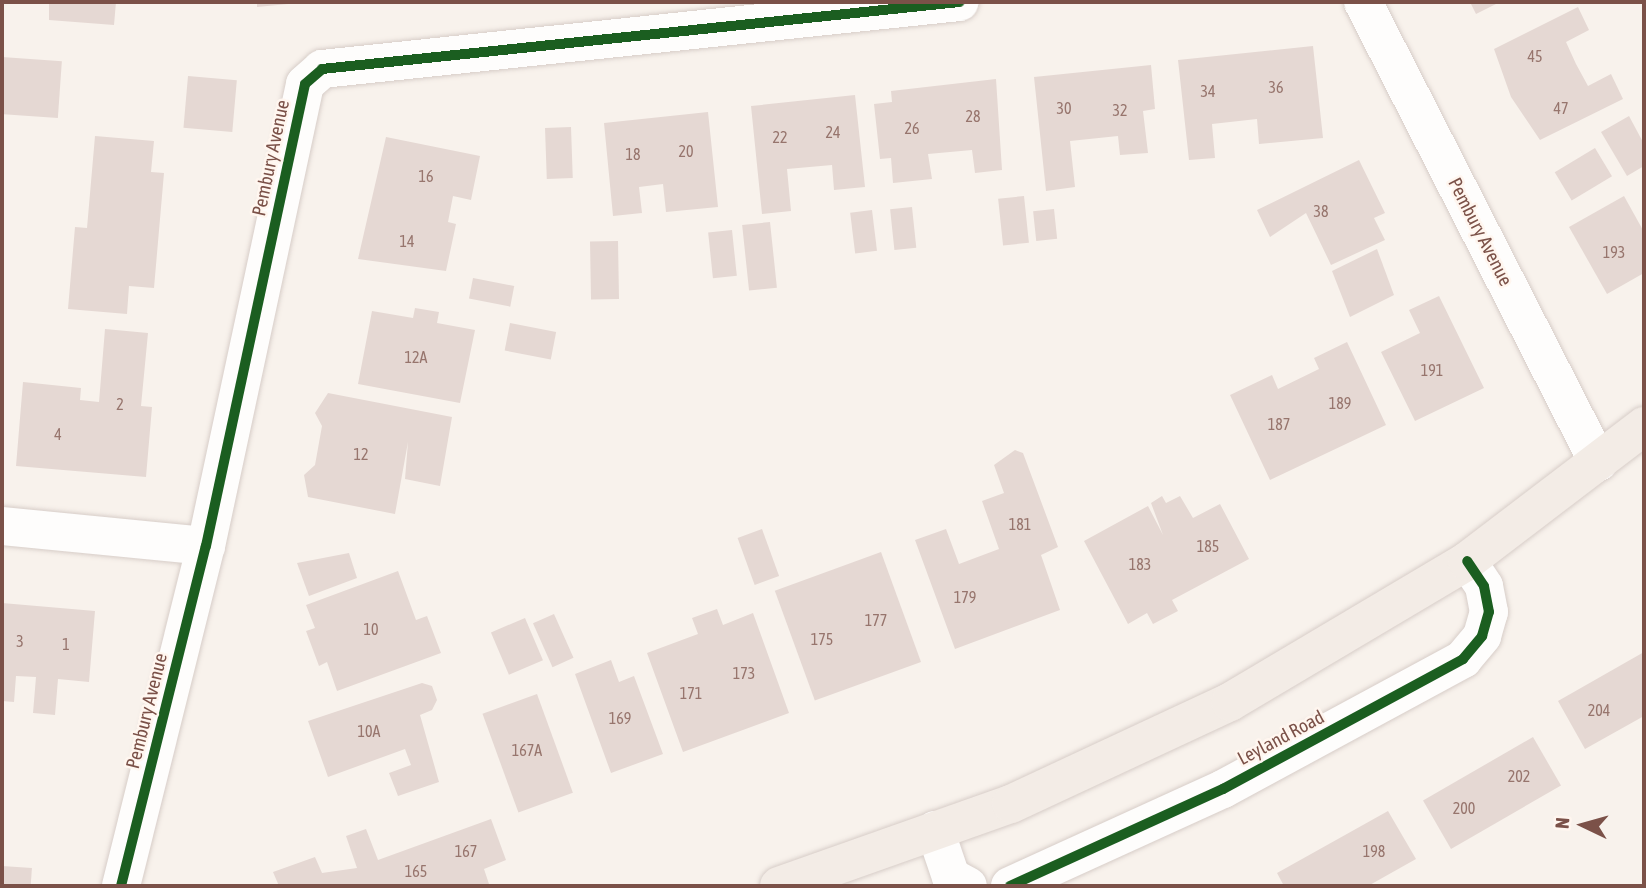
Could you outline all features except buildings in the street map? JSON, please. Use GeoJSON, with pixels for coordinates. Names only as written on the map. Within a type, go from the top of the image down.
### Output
{"type":"FeatureCollection","features":[{"type":"Feature","properties":{"kind":"main road"},"geometry":{"type":"LineString","coordinates":[[779,886],[1011,804],[1230,702],[1467,561],[1644,426]]}},
{"type":"Feature","properties":{"kind":"street","name":"Pembury Avenue"},"geometry":{"type":"LineString","coordinates":[[121,886],[206,546],[305,84],[322,69],[959,2]]}},
{"type":"Feature","properties":{"kind":"street","name":"Pembury Avenue"},"geometry":{"type":"LineString","coordinates":[[1363,2],[1598,462]]}},
{"type":"Feature","properties":{"kind":"street"},"geometry":{"type":"LineString","coordinates":[[2,526],[206,546]]}},
{"type":"Feature","properties":{"kind":"street","name":"Leyland Road"},"geometry":{"type":"LineString","coordinates":[[1010,886],[1223,789],[1464,659],[1482,636],[1489,612],[1483,586],[1467,561]]}},
{"type":"Feature","properties":{"kind":"street"},"geometry":{"type":"LineString","coordinates":[[935,830],[951,877],[968,886]]}},
{"type":"Feature","properties":{"kind":"cycle path"},"geometry":{"type":"LineString","coordinates":[[121,886],[206,546],[305,84],[322,69],[959,2]]}},
{"type":"Feature","properties":{"kind":"cycle path"},"geometry":{"type":"LineString","coordinates":[[1010,886],[1223,789],[1463,659],[1482,636],[1489,612],[1484,586],[1467,561]]}}]}
